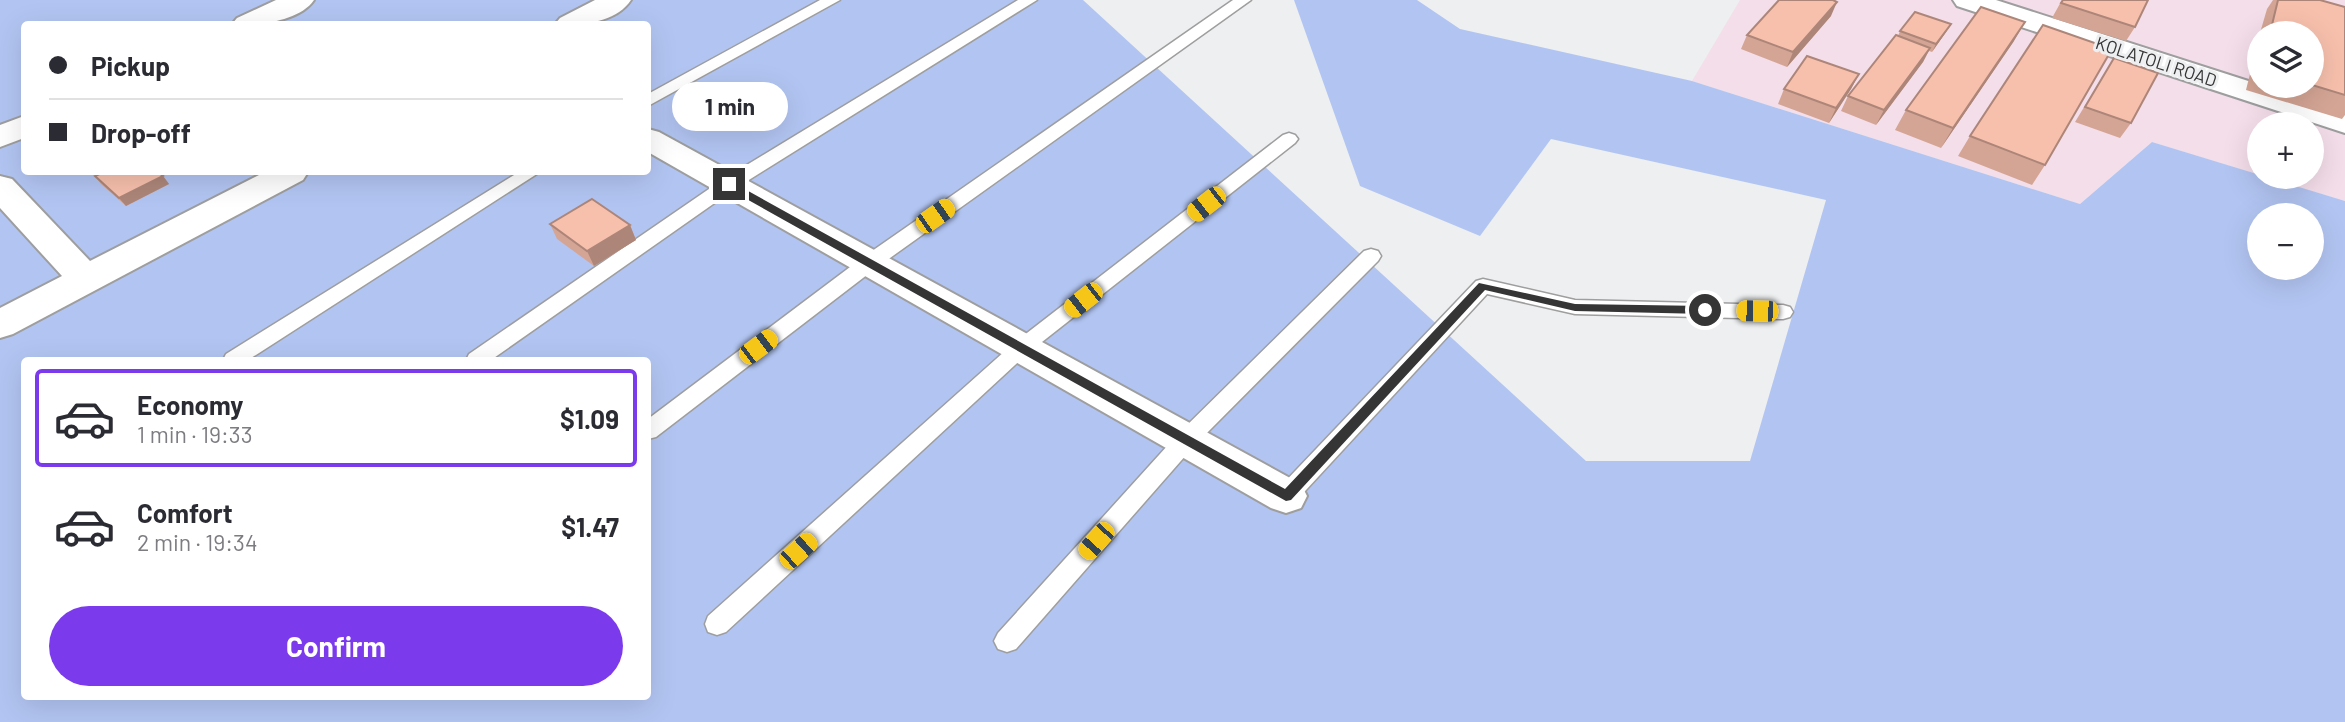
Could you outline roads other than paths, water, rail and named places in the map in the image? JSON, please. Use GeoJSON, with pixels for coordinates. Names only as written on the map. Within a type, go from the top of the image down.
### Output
{"type":"FeatureCollection","features":[{"type":"Feature","properties":{"kind":"street"},"geometry":{"type":"LineString","coordinates":[[254,21],[300,0]]}},
{"type":"Feature","properties":{"kind":"street"},"geometry":{"type":"LineString","coordinates":[[576,13],[617,0]]}},
{"type":"Feature","properties":{"kind":"street","name":"KOLATOLI ROAD"},"geometry":{"type":"LineString","coordinates":[[1967,0],[2345,123]]}},
{"type":"Feature","properties":{"kind":"street"},"geometry":{"type":"LineString","coordinates":[[0,137],[21,127]]}},
{"type":"Feature","properties":{"kind":"street"},"geometry":{"type":"LineString","coordinates":[[651,141],[1286,496]]}},
{"type":"Feature","properties":{"kind":"street"},"geometry":{"type":"LineString","coordinates":[[0,324],[284,175]]}},
{"type":"Feature","properties":{"kind":"street"},"geometry":{"type":"LineString","coordinates":[[0,187],[86,279]]}},
{"type":"Feature","properties":{"kind":"lane"},"geometry":{"type":"LineString","coordinates":[[651,99],[832,0]]}},
{"type":"Feature","properties":{"kind":"lane"},"geometry":{"type":"LineString","coordinates":[[480,357],[729,184],[1029,0]]}},
{"type":"Feature","properties":{"kind":"lane"},"geometry":{"type":"LineString","coordinates":[[651,429],[869,263],[1242,0]]}},
{"type":"Feature","properties":{"kind":"lane"},"geometry":{"type":"LineString","coordinates":[[717,624],[1021,348],[1289,139]]}},
{"type":"Feature","properties":{"kind":"lane"},"geometry":{"type":"LineString","coordinates":[[238,357],[526,175]]}},
{"type":"Feature","properties":{"kind":"lane"},"geometry":{"type":"LineString","coordinates":[[1007,641],[1186,440],[1371,256]]}},
{"type":"Feature","properties":{"kind":"lane"},"geometry":{"type":"LineString","coordinates":[[1286,496],[1483,286],[1575,307],[1783,312]]}}]}
